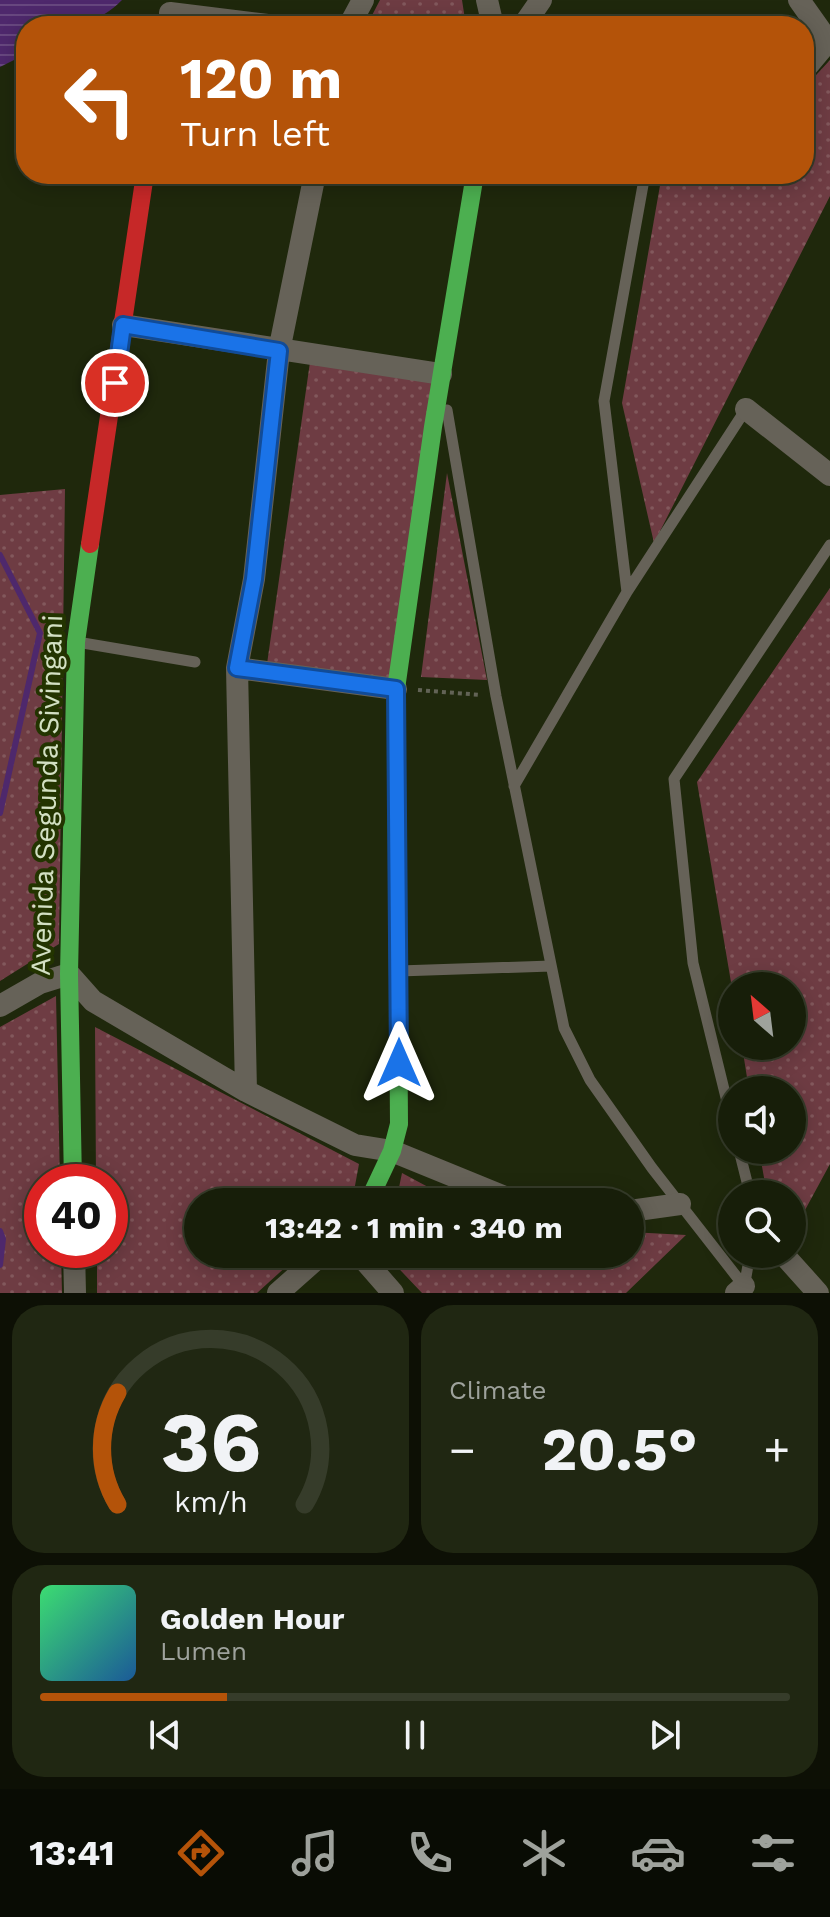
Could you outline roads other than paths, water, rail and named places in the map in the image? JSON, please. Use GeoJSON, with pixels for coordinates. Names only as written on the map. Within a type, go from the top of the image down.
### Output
{"type":"FeatureCollection","features":[{"type":"Feature","properties":{"kind":"street"},"geometry":{"type":"LineString","coordinates":[[172,13],[196,16]]}},
{"type":"Feature","properties":{"kind":"street"},"geometry":{"type":"LineString","coordinates":[[814,20],[829,40],[814,58]]}},
{"type":"Feature","properties":{"kind":"street","name":"Avenida Segunda Sivingani"},"geometry":{"type":"LineString","coordinates":[[73,1164],[69,974],[76,642],[144,184]]}},
{"type":"Feature","properties":{"kind":"street"},"geometry":{"type":"LineString","coordinates":[[246,1091],[237,668],[254,579],[279,351],[313,184]]}},
{"type":"Feature","properties":{"kind":"street"},"geometry":{"type":"LineString","coordinates":[[375,1188],[392,1151],[399,1124],[396,689],[441,374],[473,184]]}},
{"type":"Feature","properties":{"kind":"street"},"geometry":{"type":"LineString","coordinates":[[123,325],[441,374]]}},
{"type":"Feature","properties":{"kind":"street"},"geometry":{"type":"LineString","coordinates":[[746,409],[830,475]]}},
{"type":"Feature","properties":{"kind":"street"},"geometry":{"type":"LineString","coordinates":[[237,668],[396,689]]}},
{"type":"Feature","properties":{"kind":"street"},"geometry":{"type":"LineString","coordinates":[[0,1006],[40,983],[69,974],[93,1001],[246,1091],[355,1145],[392,1151],[483,1188]]}},
{"type":"Feature","properties":{"kind":"street"},"geometry":{"type":"LineString","coordinates":[[644,1209],[680,1204]]}},
{"type":"Feature","properties":{"kind":"street"},"geometry":{"type":"LineString","coordinates":[[74,1268],[75,1293]]}},
{"type":"Feature","properties":{"kind":"street"},"geometry":{"type":"LineString","coordinates":[[278,1293],[306,1268]]}},
{"type":"Feature","properties":{"kind":"street"},"geometry":{"type":"LineString","coordinates":[[371,1268],[393,1293]]}},
{"type":"Feature","properties":{"kind":"street"},"geometry":{"type":"LineString","coordinates":[[796,1268],[818,1293]]}},
{"type":"Feature","properties":{"kind":"lane"},"geometry":{"type":"LineString","coordinates":[[627,592],[604,401],[643,184]]}},
{"type":"Feature","properties":{"kind":"lane"},"geometry":{"type":"LineString","coordinates":[[441,374],[496,696],[564,1028],[590,1080],[741,1291]]}},
{"type":"Feature","properties":{"kind":"lane"},"geometry":{"type":"LineString","coordinates":[[514,786],[627,592],[746,409]]}},
{"type":"Feature","properties":{"kind":"lane"},"geometry":{"type":"LineString","coordinates":[[721,1076],[693,963],[674,779],[830,545]]}},
{"type":"Feature","properties":{"kind":"lane"},"geometry":{"type":"LineString","coordinates":[[76,642],[195,662]]}},
{"type":"Feature","properties":{"kind":"lane"},"geometry":{"type":"LineString","coordinates":[[398,971],[551,966]]}},
{"type":"Feature","properties":{"kind":"lane"},"geometry":{"type":"LineString","coordinates":[[741,1291],[747,1268]]}},
{"type":"Feature","properties":{"kind":"waterway"},"geometry":{"type":"LineString","coordinates":[[0,555],[40,633],[0,813]]}},
{"type":"Feature","properties":{"kind":"waterway"},"geometry":{"type":"LineString","coordinates":[[0,1231],[3,1239],[0,1265]]}}]}
